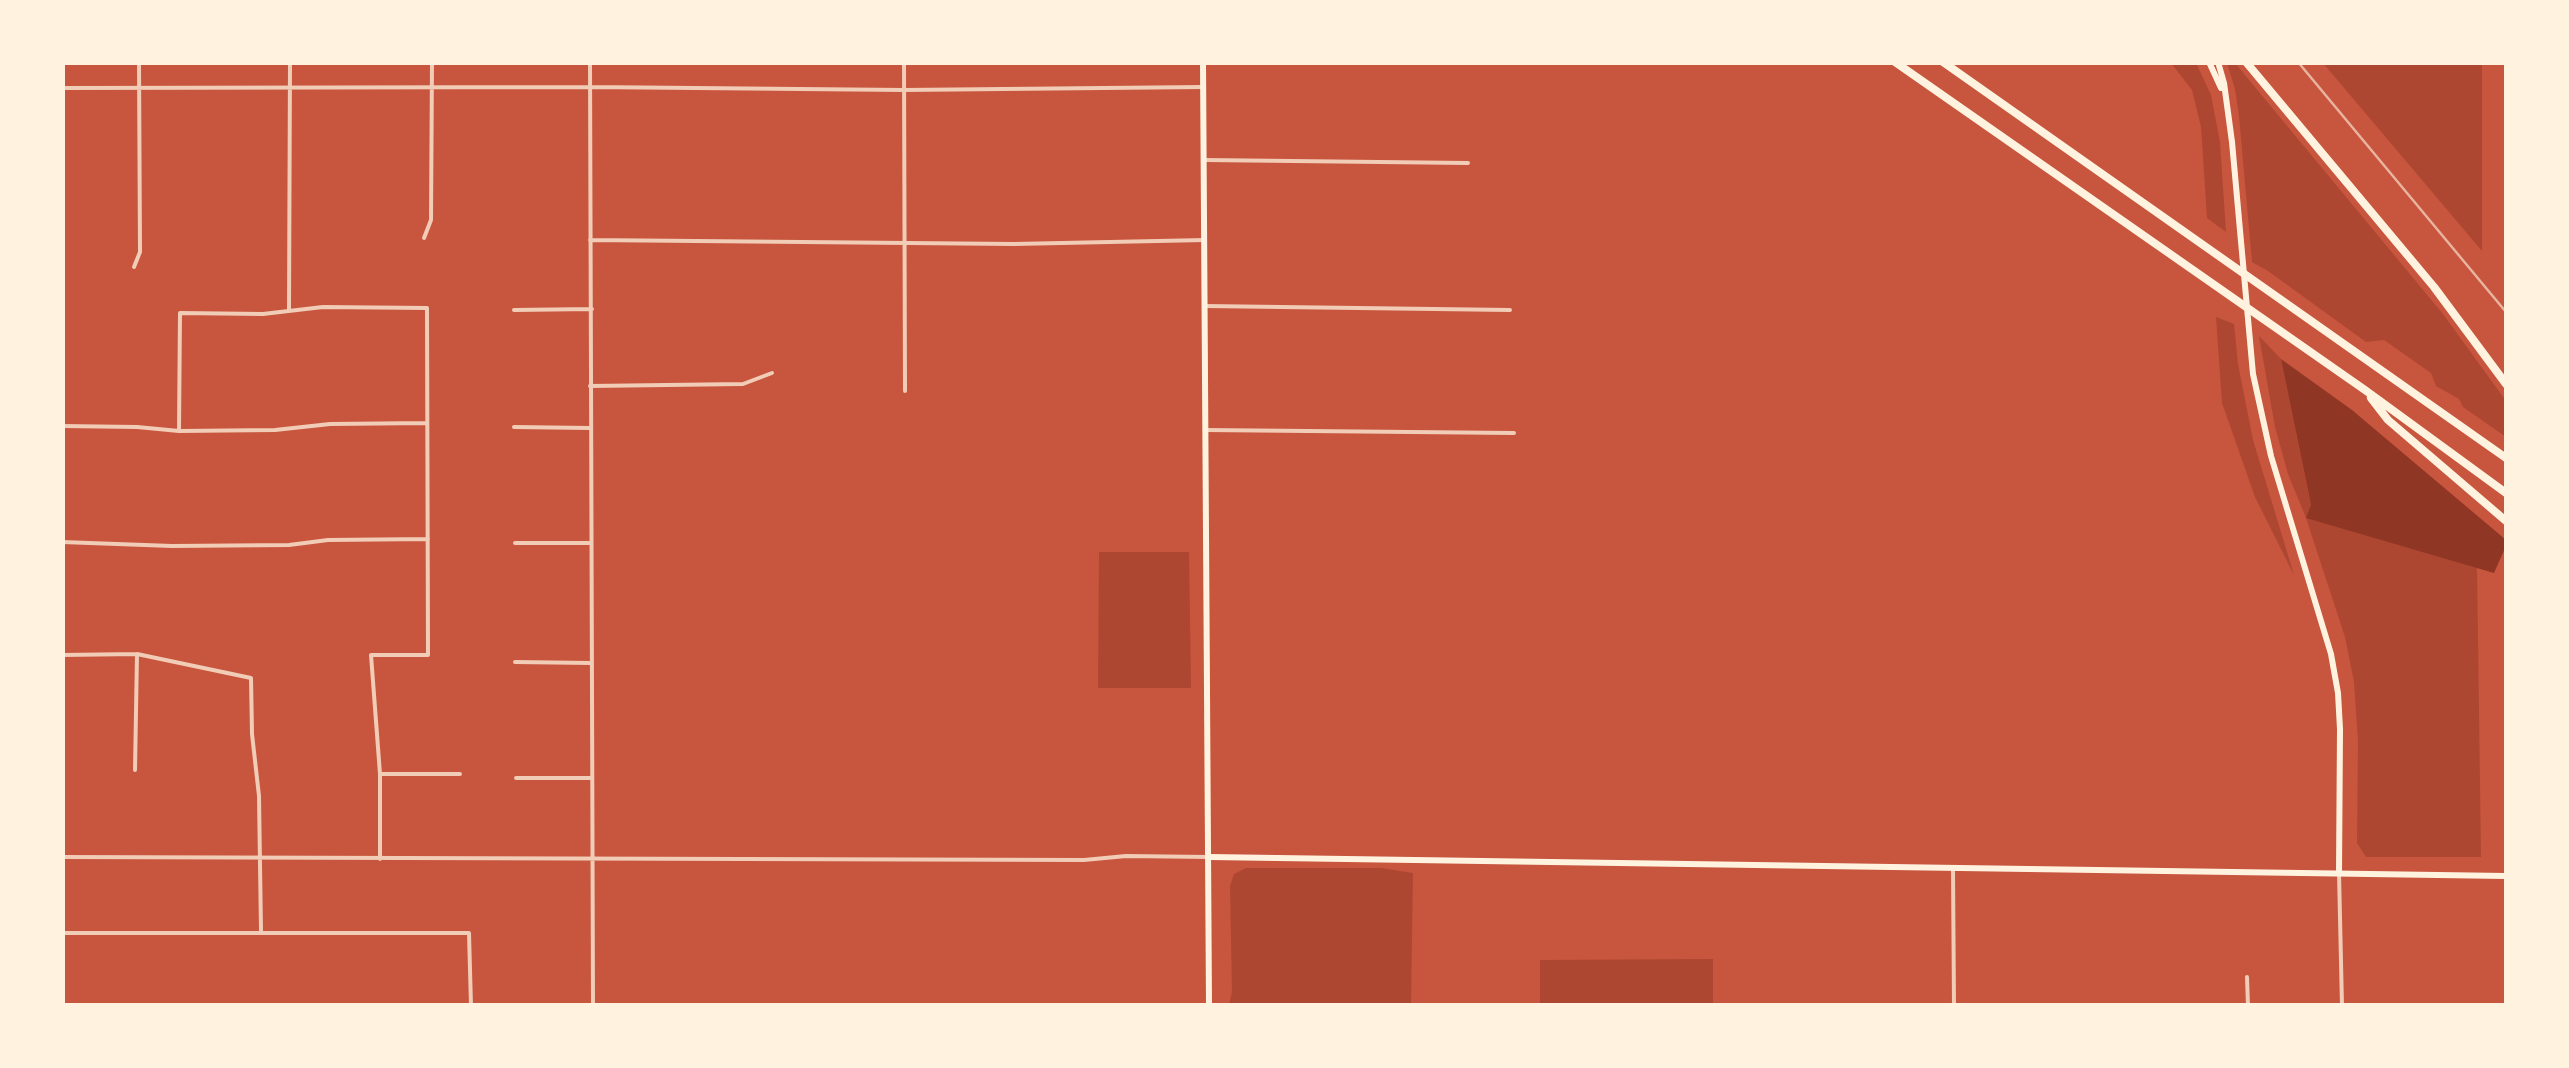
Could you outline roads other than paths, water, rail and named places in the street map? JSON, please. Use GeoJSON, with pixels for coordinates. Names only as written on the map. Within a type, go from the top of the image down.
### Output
{"type":"FeatureCollection","features":[{"type":"Feature","properties":{"kind":"highway"},"geometry":{"type":"LineString","coordinates":[[1895,62],[2506,493]]}},
{"type":"Feature","properties":{"kind":"highway"},"geometry":{"type":"LineString","coordinates":[[1943,62],[2506,458]]}},
{"type":"Feature","properties":{"kind":"highway"},"geometry":{"type":"LineString","coordinates":[[2246,62],[2434,287],[2506,384]]}},
{"type":"Feature","properties":{"kind":"highway"},"geometry":{"type":"LineString","coordinates":[[2365,390],[2388,420],[2506,521]]}},
{"type":"Feature","properties":{"kind":"main road"},"geometry":{"type":"LineString","coordinates":[[1203,62],[1209,1006]]}},
{"type":"Feature","properties":{"kind":"main road"},"geometry":{"type":"LineString","coordinates":[[2209,62],[2226,98]]}},
{"type":"Feature","properties":{"kind":"main road"},"geometry":{"type":"LineString","coordinates":[[2218,62],[2232,142],[2249,343],[2260,414],[2331,654],[2338,694],[2339,873]]}},
{"type":"Feature","properties":{"kind":"main road"},"geometry":{"type":"LineString","coordinates":[[1209,857],[2506,876]]}},
{"type":"Feature","properties":{"kind":"street"},"geometry":{"type":"LineString","coordinates":[[134,268],[140,252],[139,62]]}},
{"type":"Feature","properties":{"kind":"street"},"geometry":{"type":"LineString","coordinates":[[288,310],[290,62]]}},
{"type":"Feature","properties":{"kind":"street"},"geometry":{"type":"LineString","coordinates":[[424,238],[431,220],[432,62]]}},
{"type":"Feature","properties":{"kind":"street"},"geometry":{"type":"LineString","coordinates":[[590,62],[593,1006]]}},
{"type":"Feature","properties":{"kind":"street"},"geometry":{"type":"LineString","coordinates":[[904,62],[905,391]]}},
{"type":"Feature","properties":{"kind":"street"},"geometry":{"type":"LineString","coordinates":[[62,88],[1203,87]]}},
{"type":"Feature","properties":{"kind":"street"},"geometry":{"type":"LineString","coordinates":[[1204,160],[1468,163]]}},
{"type":"Feature","properties":{"kind":"street"},"geometry":{"type":"LineString","coordinates":[[590,240],[905,244],[1204,240]]}},
{"type":"Feature","properties":{"kind":"street"},"geometry":{"type":"LineString","coordinates":[[1204,306],[1510,310]]}},
{"type":"Feature","properties":{"kind":"street"},"geometry":{"type":"LineString","coordinates":[[179,431],[180,313],[263,314],[323,307],[427,308],[428,655],[371,655],[380,774],[380,859]]}},
{"type":"Feature","properties":{"kind":"street"},"geometry":{"type":"LineString","coordinates":[[514,310],[592,310]]}},
{"type":"Feature","properties":{"kind":"street"},"geometry":{"type":"LineString","coordinates":[[590,386],[743,384],[772,374]]}},
{"type":"Feature","properties":{"kind":"street"},"geometry":{"type":"LineString","coordinates":[[62,426],[179,431],[427,423]]}},
{"type":"Feature","properties":{"kind":"street"},"geometry":{"type":"LineString","coordinates":[[514,427],[591,428]]}},
{"type":"Feature","properties":{"kind":"street"},"geometry":{"type":"LineString","coordinates":[[1205,430],[1514,433]]}},
{"type":"Feature","properties":{"kind":"street"},"geometry":{"type":"LineString","coordinates":[[62,542],[270,546],[328,540],[428,539]]}},
{"type":"Feature","properties":{"kind":"street"},"geometry":{"type":"LineString","coordinates":[[514,543],[592,543]]}},
{"type":"Feature","properties":{"kind":"street"},"geometry":{"type":"LineString","coordinates":[[62,655],[137,654],[251,678],[259,796],[261,933]]}},
{"type":"Feature","properties":{"kind":"street"},"geometry":{"type":"LineString","coordinates":[[135,770],[137,654]]}},
{"type":"Feature","properties":{"kind":"street"},"geometry":{"type":"LineString","coordinates":[[516,662],[592,663]]}},
{"type":"Feature","properties":{"kind":"street"},"geometry":{"type":"LineString","coordinates":[[380,774],[460,774]]}},
{"type":"Feature","properties":{"kind":"street"},"geometry":{"type":"LineString","coordinates":[[516,778],[593,778]]}},
{"type":"Feature","properties":{"kind":"street"},"geometry":{"type":"LineString","coordinates":[[62,858],[1209,857]]}},
{"type":"Feature","properties":{"kind":"street"},"geometry":{"type":"LineString","coordinates":[[1954,868],[1954,1006]]}},
{"type":"Feature","properties":{"kind":"street"},"geometry":{"type":"LineString","coordinates":[[2339,873],[2342,1006]]}},
{"type":"Feature","properties":{"kind":"street"},"geometry":{"type":"LineString","coordinates":[[62,933],[470,933],[471,1006]]}},
{"type":"Feature","properties":{"kind":"street"},"geometry":{"type":"LineString","coordinates":[[2248,977],[2248,1006]]}},
{"type":"Feature","properties":{"kind":"railway"},"geometry":{"type":"LineString","coordinates":[[2298,62],[2506,312]]}}]}
